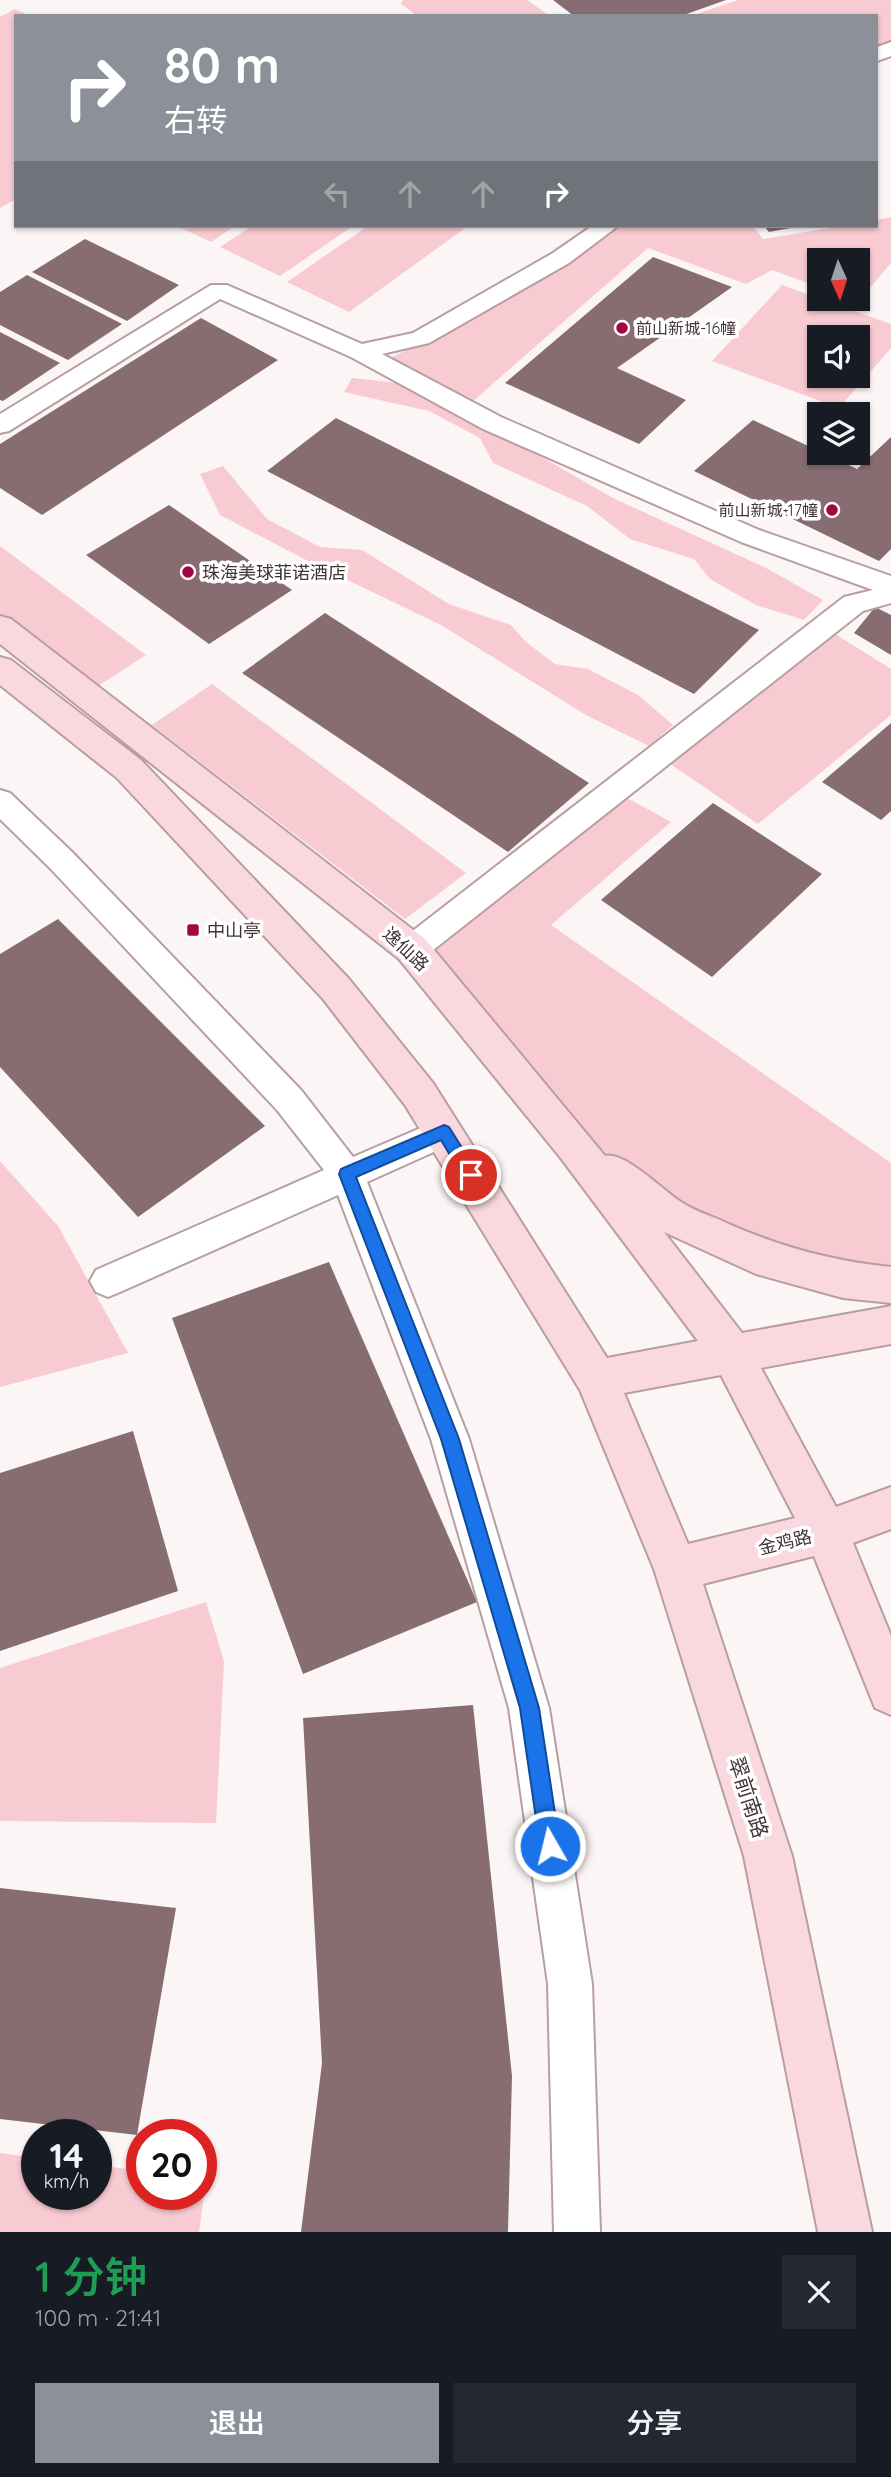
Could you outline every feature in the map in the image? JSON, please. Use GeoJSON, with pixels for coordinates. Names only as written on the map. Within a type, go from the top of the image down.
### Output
{"type":"FeatureCollection","features":[{"type":"Feature","properties":{"kind":"main road","name":"逸仙路"},"geometry":{"type":"LineString","coordinates":[[0,626],[412,949],[574,1145],[731,1352]]}},
{"type":"Feature","properties":{"kind":"main road"},"geometry":{"type":"LineString","coordinates":[[0,668],[130,769],[336,989],[419,1094],[597,1379],[731,1352],[891,1325]]}},
{"type":"Feature","properties":{"kind":"main road"},"geometry":{"type":"LineString","coordinates":[[574,1145],[667,1215],[756,1256],[843,1280],[891,1285]]}},
{"type":"Feature","properties":{"kind":"main road"},"geometry":{"type":"LineString","coordinates":[[731,1352],[826,1532],[891,1692]]}},
{"type":"Feature","properties":{"kind":"main road","name":"翠前南路"},"geometry":{"type":"LineString","coordinates":[[597,1379],[676,1569],[768,1856],[845,2232]]}},
{"type":"Feature","properties":{"kind":"main road","name":"金鸡路"},"geometry":{"type":"LineString","coordinates":[[676,1569],[826,1532],[891,1508]]}},
{"type":"Feature","properties":{"kind":"lane"},"geometry":{"type":"LineString","coordinates":[[360,352],[421,338],[561,258],[604,228]]}},
{"type":"Feature","properties":{"kind":"lane"},"geometry":{"type":"LineString","coordinates":[[0,425],[219,290],[360,352],[492,423],[750,536],[891,586]]}},
{"type":"Feature","properties":{"kind":"lane"},"geometry":{"type":"LineString","coordinates":[[412,949],[854,604],[891,594]]}},
{"type":"Feature","properties":{"kind":"lane"},"geometry":{"type":"LineString","coordinates":[[0,801],[61,860],[289,1100],[347,1174],[450,1439],[529,1708],[570,1984],[577,2232]]}},
{"type":"Feature","properties":{"kind":"lane"},"geometry":{"type":"LineString","coordinates":[[108,1281],[444,1132]]}},
{"type":"Feature","properties":{"kind":"shaded area"},"geometry":{"type":"Polygon","coordinates":[[[403,0],[527,0],[547,14],[415,14],[401,4],[403,0]]]}},
{"type":"Feature","properties":{"kind":"shaded area"},"geometry":{"type":"Polygon","coordinates":[[[738,0],[891,0],[891,40],[878,47],[878,14],[697,14],[738,0]]]}},
{"type":"Feature","properties":{"kind":"shaded area"},"geometry":{"type":"Polygon","coordinates":[[[15,9],[26,14],[14,14],[14,200],[0,208],[0,17],[15,9]]]}},
{"type":"Feature","properties":{"kind":"shaded area"},"geometry":{"type":"Polygon","coordinates":[[[891,217],[891,263],[870,288],[870,248],[807,248],[807,283],[772,270],[746,284],[648,248],[471,403],[390,358],[492,308],[569,263],[616,228],[755,228],[763,239],[830,228],[878,228],[878,220],[891,217]]]}},
{"type":"Feature","properties":{"kind":"shaded area"},"geometry":{"type":"Polygon","coordinates":[[[181,228],[232,228],[211,242],[181,228]]]}},
{"type":"Feature","properties":{"kind":"shaded area"},"geometry":{"type":"Polygon","coordinates":[[[249,228],[350,228],[280,276],[220,247],[249,228]]]}},
{"type":"Feature","properties":{"kind":"shaded area"},"geometry":{"type":"Polygon","coordinates":[[[365,228],[464,229],[349,312],[287,282],[365,228]]]}},
{"type":"Feature","properties":{"kind":"shaded area"},"geometry":{"type":"Polygon","coordinates":[[[782,285],[807,294],[807,312],[857,312],[891,324],[891,348],[870,372],[870,325],[807,325],[807,388],[856,388],[844,402],[823,402],[712,361],[782,285]]]}},
{"type":"Feature","properties":{"kind":"shaded area"},"geometry":{"type":"Polygon","coordinates":[[[352,378],[416,385],[613,498],[766,568],[823,600],[804,620],[756,605],[710,579],[694,559],[630,539],[587,506],[493,463],[480,438],[429,411],[344,392],[352,378]]]}},
{"type":"Feature","properties":{"kind":"shaded area"},"geometry":{"type":"Polygon","coordinates":[[[223,466],[267,519],[320,547],[362,550],[449,604],[511,625],[526,642],[555,664],[588,669],[638,695],[673,725],[649,746],[586,715],[441,625],[220,515],[200,474],[223,466]]]}},
{"type":"Feature","properties":{"kind":"shaded area"},"geometry":{"type":"Polygon","coordinates":[[[0,546],[146,655],[95,688],[0,614],[0,546]]]}},
{"type":"Feature","properties":{"kind":"shaded area"},"geometry":{"type":"Polygon","coordinates":[[[832,632],[891,669],[891,715],[758,824],[666,761],[832,632]]]}},
{"type":"Feature","properties":{"kind":"shaded area"},"geometry":{"type":"Polygon","coordinates":[[[212,684],[466,873],[405,919],[152,725],[212,684]]]}},
{"type":"Feature","properties":{"kind":"shaded area"},"geometry":{"type":"Polygon","coordinates":[[[620,794],[671,822],[551,925],[891,1163],[891,1274],[842,1268],[672,1206],[583,1136],[430,943],[620,794]]]}},
{"type":"Feature","properties":{"kind":"shaded area"},"geometry":{"type":"Polygon","coordinates":[[[0,1161],[58,1226],[128,1353],[0,1387],[0,1161]]]}},
{"type":"Feature","properties":{"kind":"shaded area"},"geometry":{"type":"Polygon","coordinates":[[[206,1602],[224,1661],[216,1823],[0,1821],[0,1668],[206,1602]]]}},
{"type":"Feature","properties":{"kind":"shaded area"},"geometry":{"type":"Polygon","coordinates":[[[0,2153],[21,2156],[21,2210],[112,2210],[112,2167],[126,2169],[126,2210],[202,2210],[199,2232],[0,2232],[0,2153]]]}},
{"type":"Feature","properties":{"kind":"building"},"geometry":{"type":"Polygon","coordinates":[[[553,0],[726,0],[687,14],[571,14],[553,0]]]}},
{"type":"Feature","properties":{"kind":"building"},"geometry":{"type":"Polygon","coordinates":[[[766,228],[791,228],[769,232],[766,228]]]}},
{"type":"Feature","properties":{"kind":"building"},"geometry":{"type":"Polygon","coordinates":[[[85,239],[179,285],[127,321],[32,272],[85,239]]]}},
{"type":"Feature","properties":{"kind":"building","name":"前山新城-16幢"},"geometry":{"type":"Polygon","coordinates":[[[653,257],[732,287],[617,368],[686,400],[639,444],[505,383],[653,257]]]}},
{"type":"Feature","properties":{"kind":"building"},"geometry":{"type":"Polygon","coordinates":[[[27,275],[122,324],[68,360],[0,325],[0,292],[27,275]]]}},
{"type":"Feature","properties":{"kind":"building"},"geometry":{"type":"Polygon","coordinates":[[[201,318],[278,360],[42,515],[0,488],[0,444],[201,318]]]}},
{"type":"Feature","properties":{"kind":"building"},"geometry":{"type":"Polygon","coordinates":[[[0,332],[60,363],[3,401],[0,400],[0,332]]]}},
{"type":"Feature","properties":{"kind":"building"},"geometry":{"type":"Polygon","coordinates":[[[336,418],[759,630],[694,694],[267,471],[336,418]]]}},
{"type":"Feature","properties":{"kind":"building","name":"前山新城-17幢"},"geometry":{"type":"Polygon","coordinates":[[[753,420],[807,445],[807,465],[849,465],[857,469],[861,465],[870,465],[870,457],[891,437],[891,549],[879,561],[694,471],[753,420]]]}},
{"type":"Feature","properties":{"kind":"building","name":"珠海美球菲诺酒店"},"geometry":{"type":"Polygon","coordinates":[[[169,505],[292,590],[209,644],[86,555],[169,505]]]}},
{"type":"Feature","properties":{"kind":"building"},"geometry":{"type":"Polygon","coordinates":[[[875,607],[891,615],[891,655],[854,633],[875,607]]]}},
{"type":"Feature","properties":{"kind":"building"},"geometry":{"type":"Polygon","coordinates":[[[325,613],[589,783],[508,852],[242,673],[325,613]]]}},
{"type":"Feature","properties":{"kind":"building"},"geometry":{"type":"Polygon","coordinates":[[[891,723],[891,811],[881,820],[822,782],[891,723]]]}},
{"type":"Feature","properties":{"kind":"building"},"geometry":{"type":"Polygon","coordinates":[[[713,803],[822,874],[712,977],[601,900],[713,803]]]}},
{"type":"Feature","properties":{"kind":"building"},"geometry":{"type":"Polygon","coordinates":[[[58,919],[265,1126],[138,1217],[0,1067],[0,954],[58,919]]]}},
{"type":"Feature","properties":{"kind":"building"},"geometry":{"type":"Polygon","coordinates":[[[329,1262],[477,1602],[303,1674],[172,1318],[329,1262]]]}},
{"type":"Feature","properties":{"kind":"building"},"geometry":{"type":"Polygon","coordinates":[[[133,1431],[178,1591],[0,1651],[0,1473],[133,1431]]]}},
{"type":"Feature","properties":{"kind":"building"},"geometry":{"type":"Polygon","coordinates":[[[473,1705],[512,2076],[508,2232],[301,2232],[322,2063],[303,1718],[473,1705]]]}},
{"type":"Feature","properties":{"kind":"building"},"geometry":{"type":"Polygon","coordinates":[[[0,1888],[176,1908],[140,2119],[126,2119],[126,2134],[112,2132],[112,2119],[21,2119],[21,2121],[0,2119],[0,1888]]]}},
{"type":"Feature","properties":{"kind":"place","name":"前山新城-16幢"},"geometry":{"type":"Point","coordinates":[622,328]}},
{"type":"Feature","properties":{"kind":"place","name":"前山新城-17幢"},"geometry":{"type":"Point","coordinates":[832,510]}},
{"type":"Feature","properties":{"kind":"place","name":"珠海美球菲诺酒店"},"geometry":{"type":"Point","coordinates":[188,572]}},
{"type":"Feature","properties":{"kind":"place","name":"中山亭"},"geometry":{"type":"Point","coordinates":[193,930]}},
{"type":"Feature","properties":{"kind":"route"},"geometry":{"type":"LineString","coordinates":[[471,1175],[444,1132],[347,1174],[450,1439],[529,1708],[550,1846]]}}]}
